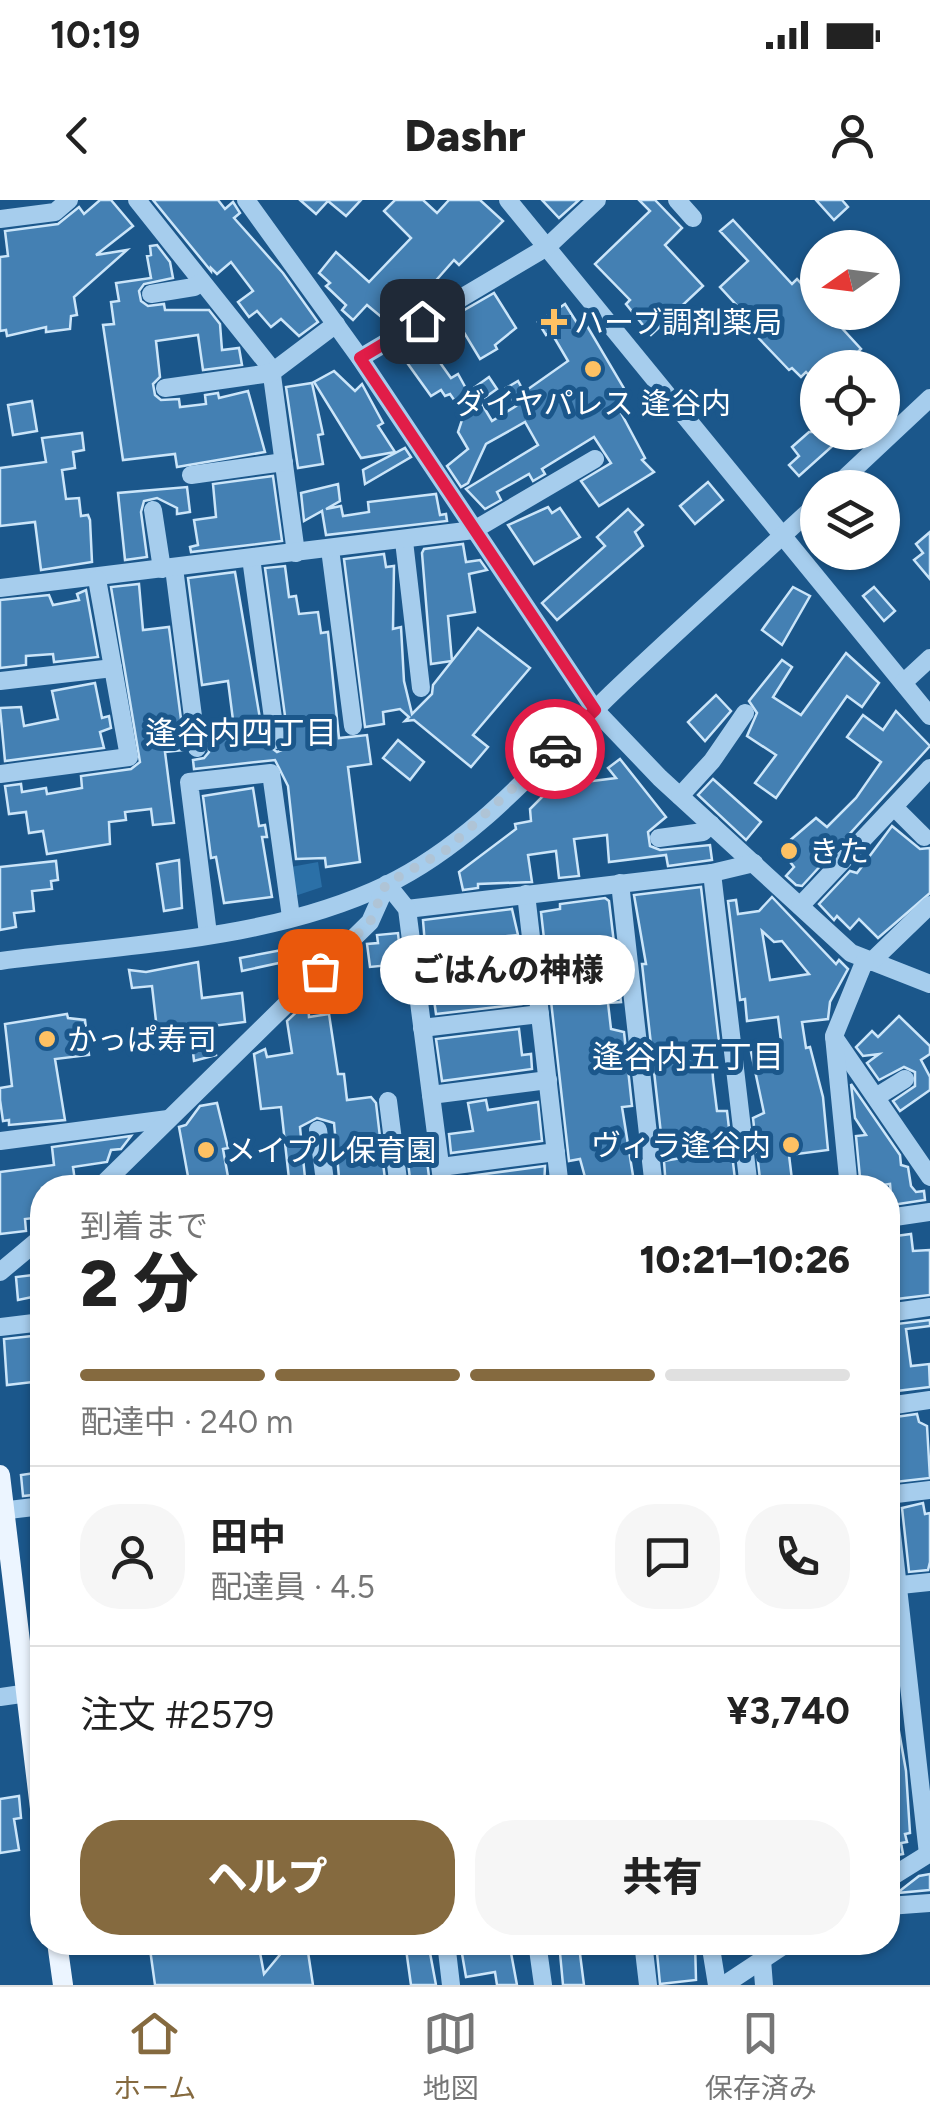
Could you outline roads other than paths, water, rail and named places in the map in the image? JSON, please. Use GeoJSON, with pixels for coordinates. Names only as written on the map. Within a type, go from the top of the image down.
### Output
{"type":"FeatureCollection","features":[{"type":"Feature","properties":{"kind":"main road"},"geometry":{"type":"LineString","coordinates":[[0,1475],[2,1511],[30,1669]]}},
{"type":"Feature","properties":{"kind":"main road"},"geometry":{"type":"LineString","coordinates":[[60,1955],[63,1985]]}},
{"type":"Feature","properties":{"kind":"street"},"geometry":{"type":"LineString","coordinates":[[0,219],[55,212],[69,200]]}},
{"type":"Feature","properties":{"kind":"street"},"geometry":{"type":"LineString","coordinates":[[137,200],[271,372],[296,552]]}},
{"type":"Feature","properties":{"kind":"street"},"geometry":{"type":"LineString","coordinates":[[246,200],[360,358],[595,710],[680,796],[800,906],[868,961],[930,984]]}},
{"type":"Feature","properties":{"kind":"street"},"geometry":{"type":"LineString","coordinates":[[508,200],[930,716]]}},
{"type":"Feature","properties":{"kind":"street"},"geometry":{"type":"LineString","coordinates":[[677,200],[693,218]]}},
{"type":"Feature","properties":{"kind":"street"},"geometry":{"type":"LineString","coordinates":[[360,358],[547,248],[592,202]]}},
{"type":"Feature","properties":{"kind":"street"},"geometry":{"type":"LineString","coordinates":[[151,294],[202,282]]}},
{"type":"Feature","properties":{"kind":"street"},"geometry":{"type":"LineString","coordinates":[[165,388],[271,372],[336,324]]}},
{"type":"Feature","properties":{"kind":"street"},"geometry":{"type":"LineString","coordinates":[[856,470],[926,411]]}},
{"type":"Feature","properties":{"kind":"street"},"geometry":{"type":"LineString","coordinates":[[0,588],[474,530],[595,460]]}},
{"type":"Feature","properties":{"kind":"street"},"geometry":{"type":"LineString","coordinates":[[191,474],[284,462]]}},
{"type":"Feature","properties":{"kind":"street"},"geometry":{"type":"LineString","coordinates":[[153,510],[168,568],[197,748]]}},
{"type":"Feature","properties":{"kind":"street"},"geometry":{"type":"LineString","coordinates":[[0,961],[208,934],[292,918],[386,884],[446,850],[800,519]]}},
{"type":"Feature","properties":{"kind":"street"},"geometry":{"type":"LineString","coordinates":[[404,541],[422,688]]}},
{"type":"Feature","properties":{"kind":"street"},"geometry":{"type":"LineString","coordinates":[[330,549],[353,726]]}},
{"type":"Feature","properties":{"kind":"street"},"geometry":{"type":"LineString","coordinates":[[251,558],[276,740]]}},
{"type":"Feature","properties":{"kind":"street"},"geometry":{"type":"LineString","coordinates":[[0,774],[129,757],[97,579]]}},
{"type":"Feature","properties":{"kind":"street"},"geometry":{"type":"LineString","coordinates":[[903,683],[930,658]]}},
{"type":"Feature","properties":{"kind":"street"},"geometry":{"type":"LineString","coordinates":[[0,681],[112,668]]}},
{"type":"Feature","properties":{"kind":"street"},"geometry":{"type":"LineString","coordinates":[[680,796],[712,760],[744,713]]}},
{"type":"Feature","properties":{"kind":"street"},"geometry":{"type":"LineString","coordinates":[[800,906],[930,768]]}},
{"type":"Feature","properties":{"kind":"street"},"geometry":{"type":"LineString","coordinates":[[208,934],[188,782],[271,773],[292,918]]}},
{"type":"Feature","properties":{"kind":"street"},"geometry":{"type":"LineString","coordinates":[[894,807],[924,837]]}},
{"type":"Feature","properties":{"kind":"street"},"geometry":{"type":"LineString","coordinates":[[659,838],[703,832],[712,824]]}},
{"type":"Feature","properties":{"kind":"street"},"geometry":{"type":"LineString","coordinates":[[407,908],[712,873],[754,863]]}},
{"type":"Feature","properties":{"kind":"street"},"geometry":{"type":"LineString","coordinates":[[712,873],[747,1175]]}},
{"type":"Feature","properties":{"kind":"street"},"geometry":{"type":"LineString","coordinates":[[620,883],[653,1175]]}},
{"type":"Feature","properties":{"kind":"street"},"geometry":{"type":"LineString","coordinates":[[386,884],[407,908],[441,1175]]}},
{"type":"Feature","properties":{"kind":"street"},"geometry":{"type":"LineString","coordinates":[[111,1175],[370,922],[386,884]]}},
{"type":"Feature","properties":{"kind":"street"},"geometry":{"type":"LineString","coordinates":[[526,894],[559,1175]]}},
{"type":"Feature","properties":{"kind":"street"},"geometry":{"type":"LineString","coordinates":[[848,1175],[834,1036],[868,961],[930,905]]}},
{"type":"Feature","properties":{"kind":"street"},"geometry":{"type":"LineString","coordinates":[[414,960],[532,946]]}},
{"type":"Feature","properties":{"kind":"street"},"geometry":{"type":"LineString","coordinates":[[422,1028],[540,1014]]}},
{"type":"Feature","properties":{"kind":"street"},"geometry":{"type":"LineString","coordinates":[[834,1036],[930,1177]]}},
{"type":"Feature","properties":{"kind":"street"},"geometry":{"type":"LineString","coordinates":[[876,1097],[905,1079]]}},
{"type":"Feature","properties":{"kind":"street"},"geometry":{"type":"LineString","coordinates":[[431,1095],[548,1080]]}},
{"type":"Feature","properties":{"kind":"street"},"geometry":{"type":"LineString","coordinates":[[388,1102],[397,1175]]}},
{"type":"Feature","properties":{"kind":"street"},"geometry":{"type":"LineString","coordinates":[[0,1141],[169,1119]]}},
{"type":"Feature","properties":{"kind":"street"},"geometry":{"type":"LineString","coordinates":[[318,1130],[324,1175]]}},
{"type":"Feature","properties":{"kind":"street"},"geometry":{"type":"LineString","coordinates":[[440,1167],[556,1152]]}},
{"type":"Feature","properties":{"kind":"street"},"geometry":{"type":"LineString","coordinates":[[900,1216],[930,1212]]}},
{"type":"Feature","properties":{"kind":"street"},"geometry":{"type":"LineString","coordinates":[[0,1272],[30,1247]]}},
{"type":"Feature","properties":{"kind":"street"},"geometry":{"type":"LineString","coordinates":[[900,1311],[930,1307]]}},
{"type":"Feature","properties":{"kind":"street"},"geometry":{"type":"LineString","coordinates":[[0,1327],[30,1323]]}},
{"type":"Feature","properties":{"kind":"street"},"geometry":{"type":"LineString","coordinates":[[900,1404],[930,1400]]}},
{"type":"Feature","properties":{"kind":"street"},"geometry":{"type":"LineString","coordinates":[[900,1495],[930,1490]]}},
{"type":"Feature","properties":{"kind":"street"},"geometry":{"type":"LineString","coordinates":[[2,1511],[30,1508]]}},
{"type":"Feature","properties":{"kind":"street"},"geometry":{"type":"LineString","coordinates":[[900,1585],[930,1582]]}},
{"type":"Feature","properties":{"kind":"street"},"geometry":{"type":"LineString","coordinates":[[900,1638],[929,1853],[900,1872]]}},
{"type":"Feature","properties":{"kind":"street"},"geometry":{"type":"LineString","coordinates":[[0,1696],[30,1692]]}},
{"type":"Feature","properties":{"kind":"street"},"geometry":{"type":"LineString","coordinates":[[900,1905],[930,1903]]}},
{"type":"Feature","properties":{"kind":"street"},"geometry":{"type":"LineString","coordinates":[[448,1955],[451,1985]]}},
{"type":"Feature","properties":{"kind":"street"},"geometry":{"type":"LineString","coordinates":[[539,1955],[543,1985]]}},
{"type":"Feature","properties":{"kind":"street"},"geometry":{"type":"LineString","coordinates":[[645,1955],[648,1985]]}},
{"type":"Feature","properties":{"kind":"street"},"geometry":{"type":"LineString","coordinates":[[714,1955],[724,1984],[769,1955]]}},
{"type":"Feature","properties":{"kind":"street"},"geometry":{"type":"LineString","coordinates":[[762,1960],[764,1985]]}},
{"type":"Feature","properties":{"kind":"place","name":"ハーブ調剤薬局"},"geometry":{"type":"Point","coordinates":[554,322]}},
{"type":"Feature","properties":{"kind":"place","name":"ダイヤパレス 逢谷内"},"geometry":{"type":"Point","coordinates":[593,369]}},
{"type":"Feature","properties":{"kind":"place","name":"きた"},"geometry":{"type":"Point","coordinates":[789,851]}},
{"type":"Feature","properties":{"kind":"place","name":"ごはんの神様"},"geometry":{"type":"Point","coordinates":[320,971]}},
{"type":"Feature","properties":{"kind":"place","name":"かっぱ寿司"},"geometry":{"type":"Point","coordinates":[47,1039]}},
{"type":"Feature","properties":{"kind":"place","name":"ヴィラ逢谷内"},"geometry":{"type":"Point","coordinates":[791,1145]}},
{"type":"Feature","properties":{"kind":"place","name":"メイプル保育園"},"geometry":{"type":"Point","coordinates":[206,1150]}},
{"type":"Feature","properties":{"kind":"district","name":"逢谷内四丁目"},"geometry":{"type":"Point","coordinates":[241,733]}},
{"type":"Feature","properties":{"kind":"district","name":"逢谷内五丁目"},"geometry":{"type":"Point","coordinates":[688,1057]}}]}
